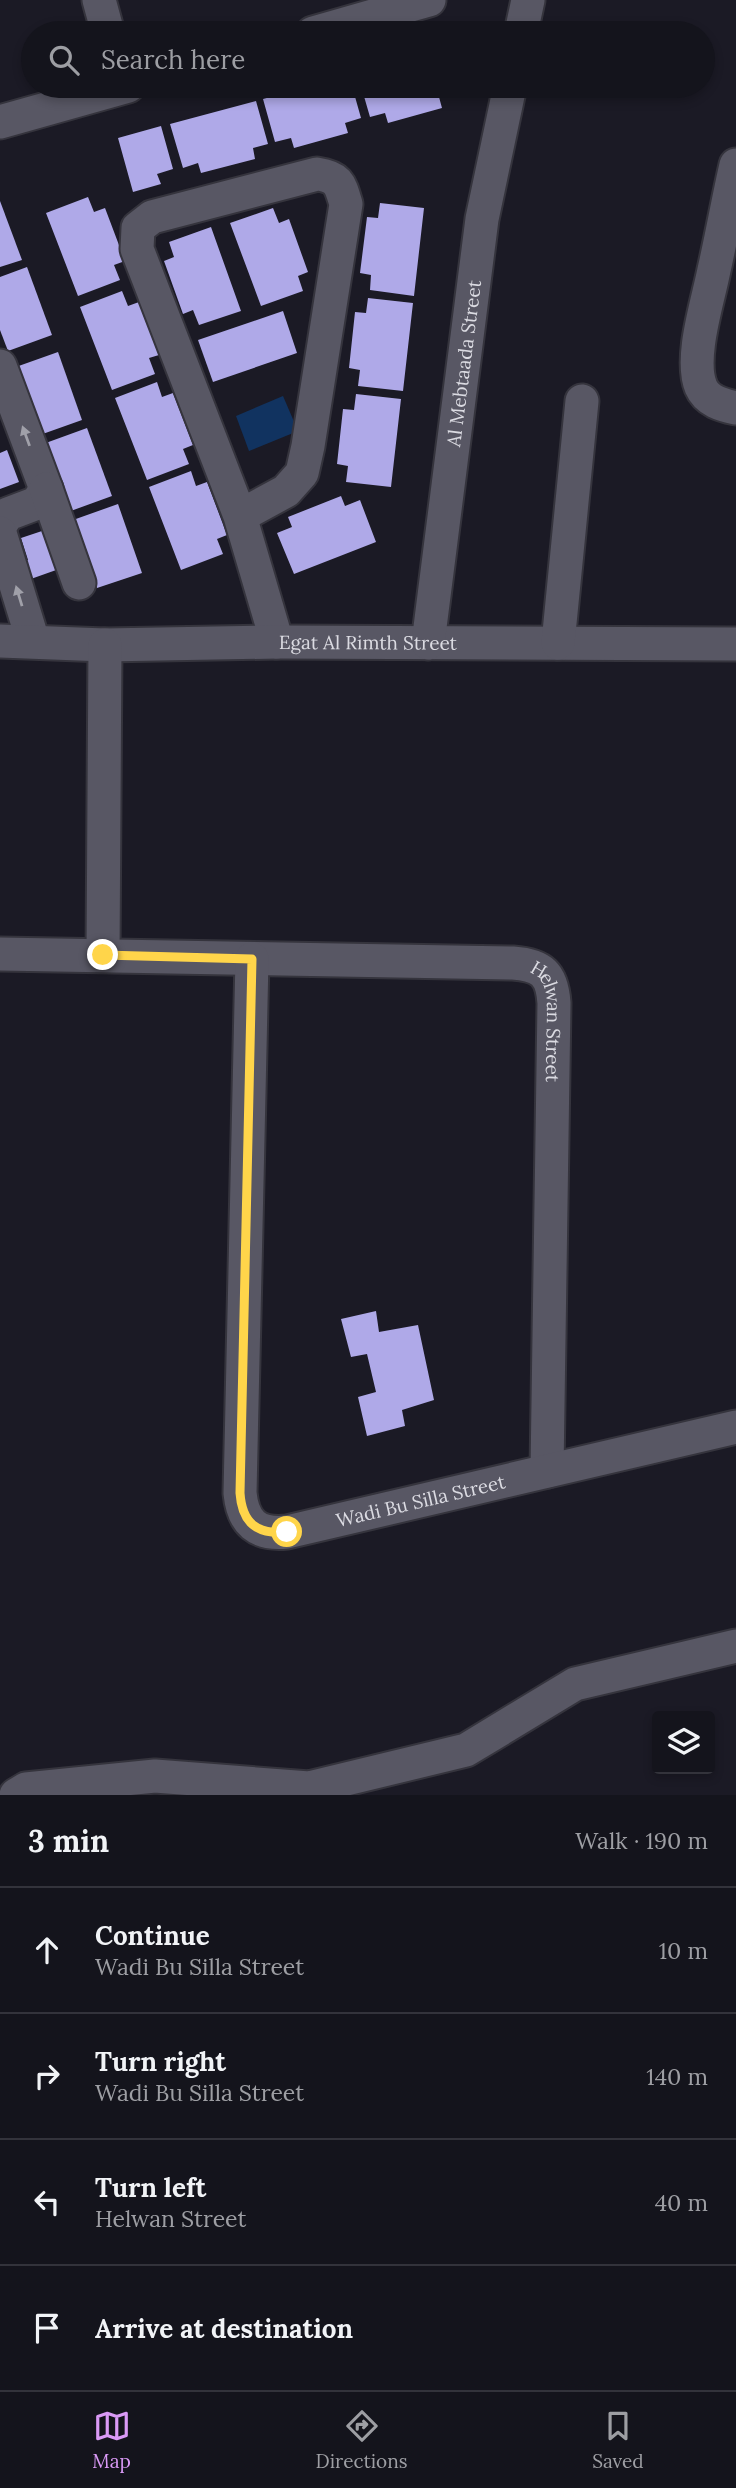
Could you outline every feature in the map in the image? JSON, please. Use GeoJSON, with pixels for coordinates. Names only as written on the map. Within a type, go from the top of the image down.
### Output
{"type":"FeatureCollection","features":[{"type":"Feature","properties":{"kind":"street"},"geometry":{"type":"LineString","coordinates":[[99,0],[105,21]]}},
{"type":"Feature","properties":{"kind":"street"},"geometry":{"type":"LineString","coordinates":[[355,21],[429,0]]}},
{"type":"Feature","properties":{"kind":"street"},"geometry":{"type":"LineString","coordinates":[[524,21],[528,0]]}},
{"type":"Feature","properties":{"kind":"street"},"geometry":{"type":"LineString","coordinates":[[0,122],[83,98]]}},
{"type":"Feature","properties":{"kind":"street","name":"Al Mebtaada Street"},"geometry":{"type":"LineString","coordinates":[[428,643],[482,219],[507,98]]}},
{"type":"Feature","properties":{"kind":"street"},"geometry":{"type":"LineString","coordinates":[[736,165],[701,335],[698,373],[700,386],[706,396],[715,402],[736,408]]}},
{"type":"Feature","properties":{"kind":"street"},"geometry":{"type":"LineString","coordinates":[[240,516],[286,491],[302,473],[346,204],[341,186],[331,176],[317,174],[152,217],[138,228],[137,248],[240,516],[277,642]]}},
{"type":"Feature","properties":{"kind":"street"},"geometry":{"type":"LineString","coordinates":[[0,366],[79,583]]}},
{"type":"Feature","properties":{"kind":"street"},"geometry":{"type":"LineString","coordinates":[[558,643],[582,401]]}},
{"type":"Feature","properties":{"kind":"street"},"geometry":{"type":"LineString","coordinates":[[0,525],[8,514],[37,503],[46,489]]}},
{"type":"Feature","properties":{"kind":"street"},"geometry":{"type":"LineString","coordinates":[[0,533],[33,641]]}},
{"type":"Feature","properties":{"kind":"street","name":"Egat Al Rimth Street"},"geometry":{"type":"LineString","coordinates":[[0,641],[105,645],[277,642],[736,644]]}},
{"type":"Feature","properties":{"kind":"street"},"geometry":{"type":"LineString","coordinates":[[103,955],[105,645]]}},
{"type":"Feature","properties":{"kind":"street","name":"Helwan Street"},"geometry":{"type":"LineString","coordinates":[[0,954],[530,964],[544,972],[553,986],[554,1003],[547,1471]]}},
{"type":"Feature","properties":{"kind":"street","name":"Wadi Bu Silla Street"},"geometry":{"type":"LineString","coordinates":[[252,959],[240,1493],[241,1507],[248,1520],[259,1529],[272,1533],[287,1532],[736,1427]]}},
{"type":"Feature","properties":{"kind":"street"},"geometry":{"type":"LineString","coordinates":[[16,1795],[26,1790],[155,1776],[309,1788],[466,1750],[575,1684],[736,1646]]}},
{"type":"Feature","properties":{"kind":"water"},"geometry":{"type":"Polygon","coordinates":[[[283,396],[298,431],[249,451],[236,416],[283,396]]]}},
{"type":"Feature","properties":{"kind":"building"},"geometry":{"type":"Polygon","coordinates":[[[355,98],[361,118],[345,123],[348,133],[294,148],[291,138],[275,142],[263,99],[355,98]]]}},
{"type":"Feature","properties":{"kind":"building"},"geometry":{"type":"Polygon","coordinates":[[[364,98],[439,98],[442,108],[388,123],[385,113],[370,117],[364,98]]]}},
{"type":"Feature","properties":{"kind":"building"},"geometry":{"type":"Polygon","coordinates":[[[256,101],[268,144],[253,148],[255,159],[201,173],[198,163],[183,168],[170,124],[256,101]]]}},
{"type":"Feature","properties":{"kind":"building"},"geometry":{"type":"Polygon","coordinates":[[[161,126],[173,169],[157,174],[161,184],[133,192],[118,138],[161,126]]]}},
{"type":"Feature","properties":{"kind":"building"},"geometry":{"type":"Polygon","coordinates":[[[88,197],[94,212],[105,208],[125,261],[114,265],[120,280],[78,296],[46,213],[88,197]]]}},
{"type":"Feature","properties":{"kind":"building"},"geometry":{"type":"Polygon","coordinates":[[[0,201],[22,260],[0,267],[0,201]]]}},
{"type":"Feature","properties":{"kind":"building"},"geometry":{"type":"Polygon","coordinates":[[[380,203],[424,208],[414,296],[370,290],[371,275],[360,273],[367,217],[378,218],[380,203]]]}},
{"type":"Feature","properties":{"kind":"building"},"geometry":{"type":"Polygon","coordinates":[[[273,208],[279,223],[289,219],[308,272],[298,276],[303,291],[261,306],[230,223],[273,208]]]}},
{"type":"Feature","properties":{"kind":"building"},"geometry":{"type":"Polygon","coordinates":[[[211,227],[241,311],[199,325],[193,310],[183,314],[164,261],[174,257],[169,242],[211,227]]]}},
{"type":"Feature","properties":{"kind":"building"},"geometry":{"type":"Polygon","coordinates":[[[27,267],[52,335],[8,351],[0,330],[0,277],[27,267]]]}},
{"type":"Feature","properties":{"kind":"building"},"geometry":{"type":"Polygon","coordinates":[[[122,291],[128,306],[139,302],[159,355],[149,358],[155,374],[112,390],[80,307],[122,291]]]}},
{"type":"Feature","properties":{"kind":"building"},"geometry":{"type":"Polygon","coordinates":[[[368,298],[413,303],[403,391],[358,386],[360,370],[349,368],[355,312],[366,313],[368,298]]]}},
{"type":"Feature","properties":{"kind":"building"},"geometry":{"type":"Polygon","coordinates":[[[283,311],[297,353],[213,382],[198,340],[283,311]]]}},
{"type":"Feature","properties":{"kind":"building"},"geometry":{"type":"Polygon","coordinates":[[[58,352],[82,420],[37,436],[13,368],[58,352]]]}},
{"type":"Feature","properties":{"kind":"building"},"geometry":{"type":"Polygon","coordinates":[[[157,382],[162,397],[173,393],[193,445],[183,449],[189,464],[147,480],[115,398],[157,382]]]}},
{"type":"Feature","properties":{"kind":"building"},"geometry":{"type":"Polygon","coordinates":[[[356,394],[401,399],[391,487],[346,482],[348,466],[337,464],[343,409],[354,410],[356,394]]]}},
{"type":"Feature","properties":{"kind":"building"},"geometry":{"type":"Polygon","coordinates":[[[87,428],[112,496],[68,512],[43,444],[87,428]]]}},
{"type":"Feature","properties":{"kind":"building"},"geometry":{"type":"Polygon","coordinates":[[[7,450],[19,482],[0,489],[0,453],[7,450]]]}},
{"type":"Feature","properties":{"kind":"building"},"geometry":{"type":"Polygon","coordinates":[[[191,471],[196,486],[207,482],[227,535],[217,539],[223,554],[181,570],[149,487],[191,471]]]}},
{"type":"Feature","properties":{"kind":"building"},"geometry":{"type":"Polygon","coordinates":[[[341,496],[345,506],[360,500],[376,542],[294,574],[277,533],[292,527],[288,517],[341,496]]]}},
{"type":"Feature","properties":{"kind":"building"},"geometry":{"type":"Polygon","coordinates":[[[118,504],[142,573],[97,588],[73,520],[118,504]]]}},
{"type":"Feature","properties":{"kind":"building"},"geometry":{"type":"Polygon","coordinates":[[[45,530],[59,569],[28,580],[22,562],[28,560],[21,538],[45,530]]]}},
{"type":"Feature","properties":{"kind":"building"},"geometry":{"type":"Polygon","coordinates":[[[376,1311],[379,1332],[418,1325],[434,1400],[402,1410],[405,1426],[367,1436],[358,1397],[376,1392],[367,1354],[351,1357],[341,1319],[376,1311]]]}},
{"type":"Feature","properties":{"kind":"route"},"geometry":{"type":"LineString","coordinates":[[103,955],[252,959],[240,1493],[241,1507],[248,1520],[259,1529],[272,1533],[287,1532]]}}]}
